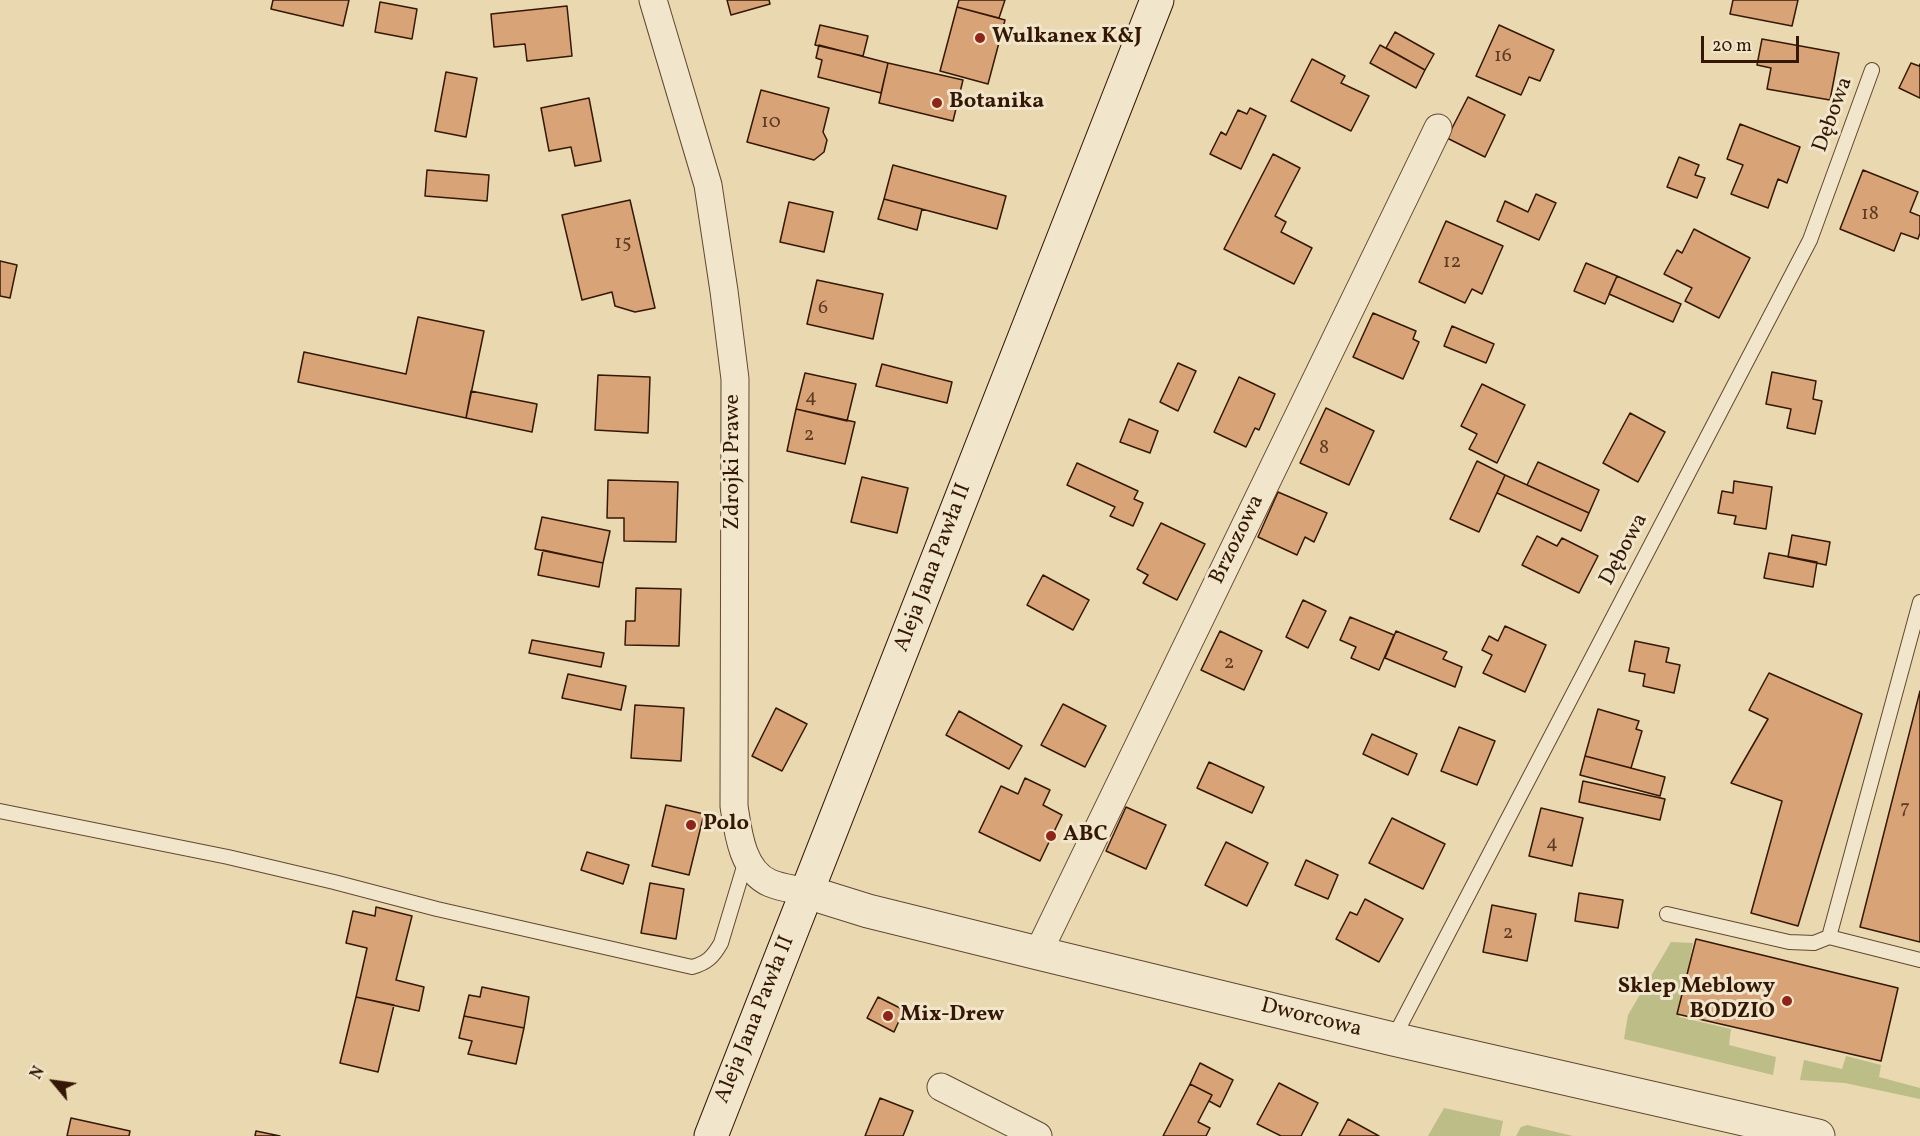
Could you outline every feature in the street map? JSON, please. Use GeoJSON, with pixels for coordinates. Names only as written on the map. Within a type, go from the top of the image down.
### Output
{"type":"FeatureCollection","features":[{"type":"Feature","properties":{"kind":"main road","name":"Aleja Jana Pawła II"},"geometry":{"type":"LineString","coordinates":[[711,1136],[1157,0]]}},
{"type":"Feature","properties":{"kind":"main road","name":"Dworcowa"},"geometry":{"type":"LineString","coordinates":[[807,892],[868,911],[1393,1039],[1818,1136]]}},
{"type":"Feature","properties":{"kind":"street","name":"Zdrojki Prawe"},"geometry":{"type":"LineString","coordinates":[[653,0],[708,185],[733,368],[734,806],[741,846],[746,858],[762,877],[770,883],[807,892]]}},
{"type":"Feature","properties":{"kind":"street","name":"Brzozowa"},"geometry":{"type":"LineString","coordinates":[[1038,953],[1438,128]]}},
{"type":"Feature","properties":{"kind":"street"},"geometry":{"type":"LineString","coordinates":[[941,1087],[1038,1136]]}},
{"type":"Feature","properties":{"kind":"lane","name":"Dębowa"},"geometry":{"type":"LineString","coordinates":[[1393,1039],[1810,240],[1872,70]]}},
{"type":"Feature","properties":{"kind":"lane"},"geometry":{"type":"LineString","coordinates":[[1829,937],[1920,602]]}},
{"type":"Feature","properties":{"kind":"lane"},"geometry":{"type":"LineString","coordinates":[[0,811],[228,857],[437,909],[692,967],[705,963],[714,955],[721,943],[746,858]]}},
{"type":"Feature","properties":{"kind":"lane"},"geometry":{"type":"LineString","coordinates":[[1667,914],[1789,942],[1814,943],[1829,937],[1920,960]]}},
{"type":"Feature","properties":{"kind":"green space"},"geometry":{"type":"Polygon","coordinates":[[[1671,942],[1693,943],[1679,1017],[1731,1029],[1729,1045],[1776,1057],[1773,1075],[1624,1039],[1628,1015],[1671,942]]]}},
{"type":"Feature","properties":{"kind":"green space"},"geometry":{"type":"Polygon","coordinates":[[[1846,1056],[1881,1065],[1879,1077],[1920,1088],[1920,1099],[1845,1083],[1800,1080],[1804,1060],[1842,1069],[1846,1056]]]}},
{"type":"Feature","properties":{"kind":"green space"},"geometry":{"type":"Polygon","coordinates":[[[1444,1108],[1503,1121],[1500,1136],[1428,1136],[1444,1108]]]}},
{"type":"Feature","properties":{"kind":"green space"},"geometry":{"type":"Polygon","coordinates":[[[1527,1125],[1573,1136],[1516,1136],[1521,1127],[1527,1125]]]}},
{"type":"Feature","properties":{"kind":"building"},"geometry":{"type":"Polygon","coordinates":[[[273,0],[349,0],[343,26],[271,9],[273,0]]]}},
{"type":"Feature","properties":{"kind":"building"},"geometry":{"type":"Polygon","coordinates":[[[727,0],[769,0],[770,4],[731,15],[727,0]]]}},
{"type":"Feature","properties":{"kind":"building"},"geometry":{"type":"Polygon","coordinates":[[[959,0],[1005,0],[999,18],[957,7],[959,0]]]}},
{"type":"Feature","properties":{"kind":"building"},"geometry":{"type":"Polygon","coordinates":[[[1733,0],[1798,0],[1792,26],[1730,14],[1733,0]]]}},
{"type":"Feature","properties":{"kind":"building"},"geometry":{"type":"Polygon","coordinates":[[[380,2],[417,9],[412,39],[375,32],[380,2]]]}},
{"type":"Feature","properties":{"kind":"building"},"geometry":{"type":"Polygon","coordinates":[[[567,6],[572,56],[527,61],[525,44],[494,47],[491,14],[567,6]]]}},
{"type":"Feature","properties":{"kind":"building"},"geometry":{"type":"Polygon","coordinates":[[[957,7],[1005,20],[988,84],[940,71],[957,7]]]}},
{"type":"Feature","properties":{"kind":"building"},"geometry":{"type":"Polygon","coordinates":[[[820,25],[868,36],[863,56],[815,45],[820,25]]]}},
{"type":"Feature","properties":{"kind":"building"},"geometry":{"type":"Polygon","coordinates":[[[1499,25],[1554,50],[1540,81],[1529,77],[1521,95],[1476,76],[1499,25]]]}},
{"type":"Feature","properties":{"kind":"building"},"geometry":{"type":"Polygon","coordinates":[[[1395,32],[1434,54],[1425,70],[1386,48],[1395,32]]]}},
{"type":"Feature","properties":{"kind":"building"},"geometry":{"type":"Polygon","coordinates":[[[1762,39],[1839,53],[1830,100],[1767,89],[1771,68],[1757,65],[1762,39]]]}},
{"type":"Feature","properties":{"kind":"building"},"geometry":{"type":"Polygon","coordinates":[[[819,45],[888,63],[881,93],[818,77],[822,60],[816,58],[819,45]]]}},
{"type":"Feature","properties":{"kind":"building"},"geometry":{"type":"Polygon","coordinates":[[[1380,45],[1425,70],[1416,88],[1370,63],[1380,45]]]}},
{"type":"Feature","properties":{"kind":"building"},"geometry":{"type":"Polygon","coordinates":[[[1312,59],[1345,76],[1341,83],[1369,96],[1351,131],[1291,101],[1312,59]]]}},
{"type":"Feature","properties":{"kind":"building"},"geometry":{"type":"Polygon","coordinates":[[[888,63],[963,80],[953,121],[879,103],[888,63]]]}},
{"type":"Feature","properties":{"kind":"building"},"geometry":{"type":"Polygon","coordinates":[[[1911,63],[1919,66],[1920,64],[1920,98],[1899,88],[1911,63]]]}},
{"type":"Feature","properties":{"kind":"building"},"geometry":{"type":"Polygon","coordinates":[[[446,72],[477,78],[466,137],[435,131],[446,72]]]}},
{"type":"Feature","properties":{"kind":"building"},"geometry":{"type":"Polygon","coordinates":[[[761,90],[829,108],[823,132],[827,140],[824,152],[814,160],[747,142],[761,90]]]}},
{"type":"Feature","properties":{"kind":"building"},"geometry":{"type":"Polygon","coordinates":[[[1468,97],[1505,115],[1485,157],[1447,138],[1468,97]]]}},
{"type":"Feature","properties":{"kind":"building"},"geometry":{"type":"Polygon","coordinates":[[[589,98],[601,161],[575,166],[571,147],[549,151],[541,108],[589,98]]]}},
{"type":"Feature","properties":{"kind":"building"},"geometry":{"type":"Polygon","coordinates":[[[1250,108],[1266,116],[1241,169],[1210,154],[1221,132],[1226,135],[1238,110],[1247,114],[1250,108]]]}},
{"type":"Feature","properties":{"kind":"building"},"geometry":{"type":"Polygon","coordinates":[[[1740,124],[1800,147],[1787,183],[1778,179],[1768,208],[1731,194],[1743,165],[1727,159],[1740,124]]]}},
{"type":"Feature","properties":{"kind":"building"},"geometry":{"type":"Polygon","coordinates":[[[1273,154],[1300,168],[1275,216],[1286,222],[1281,232],[1312,248],[1294,284],[1224,249],[1273,154]]]}},
{"type":"Feature","properties":{"kind":"building"},"geometry":{"type":"Polygon","coordinates":[[[1679,157],[1699,165],[1695,175],[1705,178],[1697,198],[1667,187],[1679,157]]]}},
{"type":"Feature","properties":{"kind":"building"},"geometry":{"type":"Polygon","coordinates":[[[893,165],[1006,196],[997,229],[884,199],[893,165]]]}},
{"type":"Feature","properties":{"kind":"building"},"geometry":{"type":"Polygon","coordinates":[[[427,170],[489,175],[487,201],[425,196],[427,170]]]}},
{"type":"Feature","properties":{"kind":"building"},"geometry":{"type":"Polygon","coordinates":[[[1863,170],[1918,192],[1910,212],[1920,216],[1918,239],[1901,233],[1894,251],[1840,229],[1863,170]]]}},
{"type":"Feature","properties":{"kind":"building"},"geometry":{"type":"Polygon","coordinates":[[[1536,194],[1556,203],[1539,240],[1497,221],[1505,201],[1528,212],[1536,194]]]}},
{"type":"Feature","properties":{"kind":"building"},"geometry":{"type":"Polygon","coordinates":[[[884,199],[922,209],[917,230],[878,219],[884,199]]]}},
{"type":"Feature","properties":{"kind":"building"},"geometry":{"type":"Polygon","coordinates":[[[630,200],[655,308],[635,312],[615,306],[612,292],[582,300],[562,215],[630,200]]]}},
{"type":"Feature","properties":{"kind":"building"},"geometry":{"type":"Polygon","coordinates":[[[789,202],[833,212],[824,252],[780,242],[789,202]]]}},
{"type":"Feature","properties":{"kind":"building"},"geometry":{"type":"Polygon","coordinates":[[[1446,221],[1503,246],[1482,294],[1472,289],[1465,303],[1419,282],[1446,221]]]}},
{"type":"Feature","properties":{"kind":"building"},"geometry":{"type":"Polygon","coordinates":[[[1694,229],[1750,258],[1719,318],[1685,301],[1692,288],[1664,274],[1677,250],[1682,253],[1694,229]]]}},
{"type":"Feature","properties":{"kind":"building"},"geometry":{"type":"Polygon","coordinates":[[[0,261],[17,265],[10,298],[0,296],[0,261]]]}},
{"type":"Feature","properties":{"kind":"building"},"geometry":{"type":"Polygon","coordinates":[[[1586,263],[1617,276],[1605,304],[1574,291],[1586,263]]]}},
{"type":"Feature","properties":{"kind":"building"},"geometry":{"type":"Polygon","coordinates":[[[1617,276],[1681,304],[1673,322],[1609,294],[1617,276]]]}},
{"type":"Feature","properties":{"kind":"building"},"geometry":{"type":"Polygon","coordinates":[[[817,280],[883,294],[873,339],[807,324],[817,280]]]}},
{"type":"Feature","properties":{"kind":"building"},"geometry":{"type":"Polygon","coordinates":[[[1373,313],[1416,331],[1413,339],[1419,342],[1403,379],[1353,357],[1373,313]]]}},
{"type":"Feature","properties":{"kind":"building"},"geometry":{"type":"Polygon","coordinates":[[[418,317],[484,331],[466,418],[298,382],[304,352],[406,374],[418,317]]]}},
{"type":"Feature","properties":{"kind":"building"},"geometry":{"type":"Polygon","coordinates":[[[1452,326],[1494,344],[1486,363],[1444,346],[1452,326]]]}},
{"type":"Feature","properties":{"kind":"building"},"geometry":{"type":"Polygon","coordinates":[[[1178,363],[1196,371],[1178,411],[1160,402],[1178,363]]]}},
{"type":"Feature","properties":{"kind":"building"},"geometry":{"type":"Polygon","coordinates":[[[882,364],[952,382],[947,403],[876,386],[882,364]]]}},
{"type":"Feature","properties":{"kind":"building"},"geometry":{"type":"Polygon","coordinates":[[[1772,372],[1816,381],[1813,399],[1822,401],[1815,434],[1787,428],[1791,409],[1766,404],[1772,372]]]}},
{"type":"Feature","properties":{"kind":"building"},"geometry":{"type":"Polygon","coordinates":[[[805,373],[856,384],[847,421],[796,409],[805,373]]]}},
{"type":"Feature","properties":{"kind":"building"},"geometry":{"type":"Polygon","coordinates":[[[598,375],[650,377],[648,433],[595,430],[598,375]]]}},
{"type":"Feature","properties":{"kind":"building"},"geometry":{"type":"Polygon","coordinates":[[[1239,377],[1275,394],[1259,430],[1255,428],[1246,447],[1214,432],[1239,377]]]}},
{"type":"Feature","properties":{"kind":"building"},"geometry":{"type":"Polygon","coordinates":[[[1482,384],[1525,405],[1497,463],[1469,449],[1477,434],[1461,426],[1482,384]]]}},
{"type":"Feature","properties":{"kind":"building"},"geometry":{"type":"Polygon","coordinates":[[[471,391],[537,404],[532,432],[466,418],[471,391]]]}},
{"type":"Feature","properties":{"kind":"building"},"geometry":{"type":"Polygon","coordinates":[[[1326,408],[1374,431],[1349,485],[1300,463],[1326,408]]]}},
{"type":"Feature","properties":{"kind":"building"},"geometry":{"type":"Polygon","coordinates":[[[796,409],[855,422],[845,464],[787,451],[796,409]]]}},
{"type":"Feature","properties":{"kind":"building"},"geometry":{"type":"Polygon","coordinates":[[[1630,413],[1665,432],[1638,482],[1603,463],[1630,413]]]}},
{"type":"Feature","properties":{"kind":"building"},"geometry":{"type":"Polygon","coordinates":[[[1129,419],[1158,431],[1150,453],[1120,442],[1129,419]]]}},
{"type":"Feature","properties":{"kind":"building"},"geometry":{"type":"Polygon","coordinates":[[[1477,461],[1505,475],[1479,532],[1450,519],[1477,461]]]}},
{"type":"Feature","properties":{"kind":"building"},"geometry":{"type":"Polygon","coordinates":[[[1538,462],[1599,490],[1589,513],[1527,485],[1538,462]]]}},
{"type":"Feature","properties":{"kind":"building"},"geometry":{"type":"Polygon","coordinates":[[[1077,463],[1138,491],[1134,499],[1143,503],[1133,526],[1110,516],[1115,507],[1067,485],[1077,463]]]}},
{"type":"Feature","properties":{"kind":"building"},"geometry":{"type":"Polygon","coordinates":[[[1505,475],[1589,513],[1581,531],[1497,493],[1505,475]]]}},
{"type":"Feature","properties":{"kind":"building"},"geometry":{"type":"Polygon","coordinates":[[[862,477],[908,488],[897,533],[851,522],[862,477]]]}},
{"type":"Feature","properties":{"kind":"building"},"geometry":{"type":"Polygon","coordinates":[[[608,480],[678,482],[676,542],[624,541],[624,518],[607,518],[608,480]]]}},
{"type":"Feature","properties":{"kind":"building"},"geometry":{"type":"Polygon","coordinates":[[[1734,481],[1772,487],[1766,529],[1734,524],[1736,516],[1718,513],[1722,491],[1733,493],[1734,481]]]}},
{"type":"Feature","properties":{"kind":"building"},"geometry":{"type":"Polygon","coordinates":[[[1278,492],[1327,513],[1314,542],[1305,537],[1297,555],[1258,537],[1278,492]]]}},
{"type":"Feature","properties":{"kind":"building"},"geometry":{"type":"Polygon","coordinates":[[[542,517],[610,531],[603,563],[535,549],[542,517]]]}},
{"type":"Feature","properties":{"kind":"building"},"geometry":{"type":"Polygon","coordinates":[[[1161,523],[1205,544],[1177,600],[1143,583],[1148,575],[1137,569],[1161,523]]]}},
{"type":"Feature","properties":{"kind":"building"},"geometry":{"type":"Polygon","coordinates":[[[1792,535],[1830,542],[1826,565],[1788,557],[1792,535]]]}},
{"type":"Feature","properties":{"kind":"building"},"geometry":{"type":"Polygon","coordinates":[[[1537,536],[1557,546],[1562,538],[1598,556],[1579,593],[1522,565],[1537,536]]]}},
{"type":"Feature","properties":{"kind":"building"},"geometry":{"type":"Polygon","coordinates":[[[543,550],[603,563],[599,587],[538,575],[543,550]]]}},
{"type":"Feature","properties":{"kind":"building"},"geometry":{"type":"Polygon","coordinates":[[[1769,553],[1817,562],[1813,587],[1764,578],[1769,553]]]}},
{"type":"Feature","properties":{"kind":"building"},"geometry":{"type":"Polygon","coordinates":[[[1043,575],[1089,600],[1073,630],[1027,605],[1043,575]]]}},
{"type":"Feature","properties":{"kind":"building"},"geometry":{"type":"Polygon","coordinates":[[[636,588],[681,589],[679,646],[625,645],[626,621],[635,621],[636,588]]]}},
{"type":"Feature","properties":{"kind":"building"},"geometry":{"type":"Polygon","coordinates":[[[1303,600],[1326,611],[1308,648],[1286,637],[1303,600]]]}},
{"type":"Feature","properties":{"kind":"building"},"geometry":{"type":"Polygon","coordinates":[[[1350,617],[1394,635],[1379,670],[1351,658],[1356,647],[1340,640],[1350,617]]]}},
{"type":"Feature","properties":{"kind":"building"},"geometry":{"type":"Polygon","coordinates":[[[1505,626],[1546,645],[1525,692],[1483,673],[1492,655],[1482,650],[1489,636],[1498,641],[1505,626]]]}},
{"type":"Feature","properties":{"kind":"building"},"geometry":{"type":"Polygon","coordinates":[[[1220,631],[1262,651],[1244,690],[1201,670],[1220,631]]]}},
{"type":"Feature","properties":{"kind":"building"},"geometry":{"type":"Polygon","coordinates":[[[1396,631],[1447,652],[1443,659],[1462,667],[1455,687],[1385,658],[1396,631]]]}},
{"type":"Feature","properties":{"kind":"building"},"geometry":{"type":"Polygon","coordinates":[[[532,640],[604,653],[601,667],[529,653],[532,640]]]}},
{"type":"Feature","properties":{"kind":"building"},"geometry":{"type":"Polygon","coordinates":[[[1635,641],[1669,648],[1666,662],[1680,665],[1674,693],[1643,686],[1645,674],[1629,671],[1635,641]]]}},
{"type":"Feature","properties":{"kind":"building"},"geometry":{"type":"Polygon","coordinates":[[[1769,673],[1862,714],[1798,926],[1751,913],[1782,801],[1731,783],[1768,719],[1749,710],[1769,673]]]}},
{"type":"Feature","properties":{"kind":"building"},"geometry":{"type":"Polygon","coordinates":[[[568,674],[626,686],[621,710],[562,698],[568,674]]]}},
{"type":"Feature","properties":{"kind":"building"},"geometry":{"type":"Polygon","coordinates":[[[1920,691],[1920,942],[1860,927],[1920,691]]]}},
{"type":"Feature","properties":{"kind":"building"},"geometry":{"type":"Polygon","coordinates":[[[1063,704],[1106,726],[1085,767],[1041,745],[1063,704]]]}},
{"type":"Feature","properties":{"kind":"building"},"geometry":{"type":"Polygon","coordinates":[[[635,705],[684,708],[681,761],[631,758],[635,705]]]}},
{"type":"Feature","properties":{"kind":"building"},"geometry":{"type":"Polygon","coordinates":[[[776,708],[807,724],[782,771],[752,756],[776,708]]]}},
{"type":"Feature","properties":{"kind":"building"},"geometry":{"type":"Polygon","coordinates":[[[1598,709],[1639,721],[1636,729],[1642,731],[1631,768],[1585,756],[1598,709]]]}},
{"type":"Feature","properties":{"kind":"building"},"geometry":{"type":"Polygon","coordinates":[[[959,711],[1022,746],[1009,769],[946,735],[959,711]]]}},
{"type":"Feature","properties":{"kind":"building"},"geometry":{"type":"Polygon","coordinates":[[[1459,727],[1495,741],[1477,785],[1441,771],[1459,727]]]}},
{"type":"Feature","properties":{"kind":"building"},"geometry":{"type":"Polygon","coordinates":[[[1372,734],[1417,754],[1408,775],[1363,754],[1372,734]]]}},
{"type":"Feature","properties":{"kind":"building"},"geometry":{"type":"Polygon","coordinates":[[[1585,756],[1665,777],[1660,796],[1580,775],[1585,756]]]}},
{"type":"Feature","properties":{"kind":"building"},"geometry":{"type":"Polygon","coordinates":[[[1209,762],[1264,787],[1252,813],[1197,788],[1209,762]]]}},
{"type":"Feature","properties":{"kind":"building"},"geometry":{"type":"Polygon","coordinates":[[[1025,778],[1050,790],[1043,805],[1062,815],[1040,861],[979,832],[1001,786],[1018,794],[1025,778]]]}},
{"type":"Feature","properties":{"kind":"building"},"geometry":{"type":"Polygon","coordinates":[[[1583,781],[1665,799],[1660,820],[1579,802],[1583,781]]]}},
{"type":"Feature","properties":{"kind":"building"},"geometry":{"type":"Polygon","coordinates":[[[666,805],[704,814],[689,875],[652,866],[666,805]]]}},
{"type":"Feature","properties":{"kind":"building"},"geometry":{"type":"Polygon","coordinates":[[[1126,807],[1166,825],[1146,869],[1106,851],[1126,807]]]}},
{"type":"Feature","properties":{"kind":"building"},"geometry":{"type":"Polygon","coordinates":[[[1541,808],[1583,818],[1572,866],[1529,856],[1541,808]]]}},
{"type":"Feature","properties":{"kind":"building"},"geometry":{"type":"Polygon","coordinates":[[[1392,818],[1445,844],[1423,889],[1369,863],[1392,818]]]}},
{"type":"Feature","properties":{"kind":"building"},"geometry":{"type":"Polygon","coordinates":[[[1226,842],[1268,863],[1247,906],[1205,885],[1226,842]]]}},
{"type":"Feature","properties":{"kind":"building"},"geometry":{"type":"Polygon","coordinates":[[[587,852],[629,865],[623,884],[581,870],[587,852]]]}},
{"type":"Feature","properties":{"kind":"building"},"geometry":{"type":"Polygon","coordinates":[[[1306,860],[1338,875],[1328,899],[1295,885],[1306,860]]]}},
{"type":"Feature","properties":{"kind":"building"},"geometry":{"type":"Polygon","coordinates":[[[650,883],[684,889],[676,939],[641,933],[650,883]]]}},
{"type":"Feature","properties":{"kind":"building"},"geometry":{"type":"Polygon","coordinates":[[[1579,893],[1623,900],[1618,928],[1575,921],[1579,893]]]}},
{"type":"Feature","properties":{"kind":"building"},"geometry":{"type":"Polygon","coordinates":[[[1365,899],[1403,919],[1379,962],[1336,939],[1350,912],[1357,915],[1365,899]]]}},
{"type":"Feature","properties":{"kind":"building"},"geometry":{"type":"Polygon","coordinates":[[[1492,905],[1536,914],[1527,961],[1483,952],[1492,905]]]}},
{"type":"Feature","properties":{"kind":"building"},"geometry":{"type":"Polygon","coordinates":[[[376,907],[412,916],[396,980],[424,987],[419,1011],[356,997],[367,948],[346,943],[353,911],[375,916],[376,907]]]}},
{"type":"Feature","properties":{"kind":"building","name":"Sklep Meblowy BODZIO"},"geometry":{"type":"Polygon","coordinates":[[[1696,939],[1898,988],[1881,1061],[1677,1014],[1696,939]]]}},
{"type":"Feature","properties":{"kind":"building"},"geometry":{"type":"Polygon","coordinates":[[[482,987],[529,997],[524,1028],[464,1016],[469,995],[480,997],[482,987]]]}},
{"type":"Feature","properties":{"kind":"building"},"geometry":{"type":"Polygon","coordinates":[[[356,997],[394,1005],[378,1072],[340,1063],[356,997]]]}},
{"type":"Feature","properties":{"kind":"building"},"geometry":{"type":"Polygon","coordinates":[[[878,997],[904,1010],[894,1032],[867,1018],[878,997]]]}},
{"type":"Feature","properties":{"kind":"building"},"geometry":{"type":"Polygon","coordinates":[[[464,1016],[524,1028],[516,1064],[468,1054],[472,1041],[459,1038],[464,1016]]]}},
{"type":"Feature","properties":{"kind":"building"},"geometry":{"type":"Polygon","coordinates":[[[1200,1063],[1233,1080],[1220,1107],[1209,1101],[1212,1095],[1190,1084],[1200,1063]]]}},
{"type":"Feature","properties":{"kind":"building"},"geometry":{"type":"Polygon","coordinates":[[[1279,1083],[1318,1103],[1301,1136],[1281,1136],[1257,1124],[1279,1083]]]}},
{"type":"Feature","properties":{"kind":"building"},"geometry":{"type":"Polygon","coordinates":[[[1190,1084],[1212,1095],[1198,1122],[1210,1128],[1206,1136],[1163,1136],[1190,1084]]]}},
{"type":"Feature","properties":{"kind":"building"},"geometry":{"type":"Polygon","coordinates":[[[880,1098],[913,1111],[903,1136],[865,1136],[880,1098]]]}},
{"type":"Feature","properties":{"kind":"building"},"geometry":{"type":"Polygon","coordinates":[[[71,1118],[130,1131],[129,1136],[67,1136],[71,1118]]]}},
{"type":"Feature","properties":{"kind":"building"},"geometry":{"type":"Polygon","coordinates":[[[1348,1119],[1379,1136],[1339,1136],[1348,1119]]]}},
{"type":"Feature","properties":{"kind":"building"},"geometry":{"type":"Polygon","coordinates":[[[256,1131],[280,1136],[255,1136],[256,1131]]]}},
{"type":"Feature","properties":{"kind":"place","name":"Wulkanex K&J"},"geometry":{"type":"Point","coordinates":[980,38]}},
{"type":"Feature","properties":{"kind":"place","name":"Botanika"},"geometry":{"type":"Point","coordinates":[937,103]}},
{"type":"Feature","properties":{"kind":"place","name":"Polo"},"geometry":{"type":"Point","coordinates":[691,825]}},
{"type":"Feature","properties":{"kind":"place","name":"ABC"},"geometry":{"type":"Point","coordinates":[1051,836]}},
{"type":"Feature","properties":{"kind":"place","name":"Sklep Meblowy BODZIO"},"geometry":{"type":"Point","coordinates":[1787,1001]}},
{"type":"Feature","properties":{"kind":"place","name":"Mix-Drew"},"geometry":{"type":"Point","coordinates":[888,1016]}}]}
